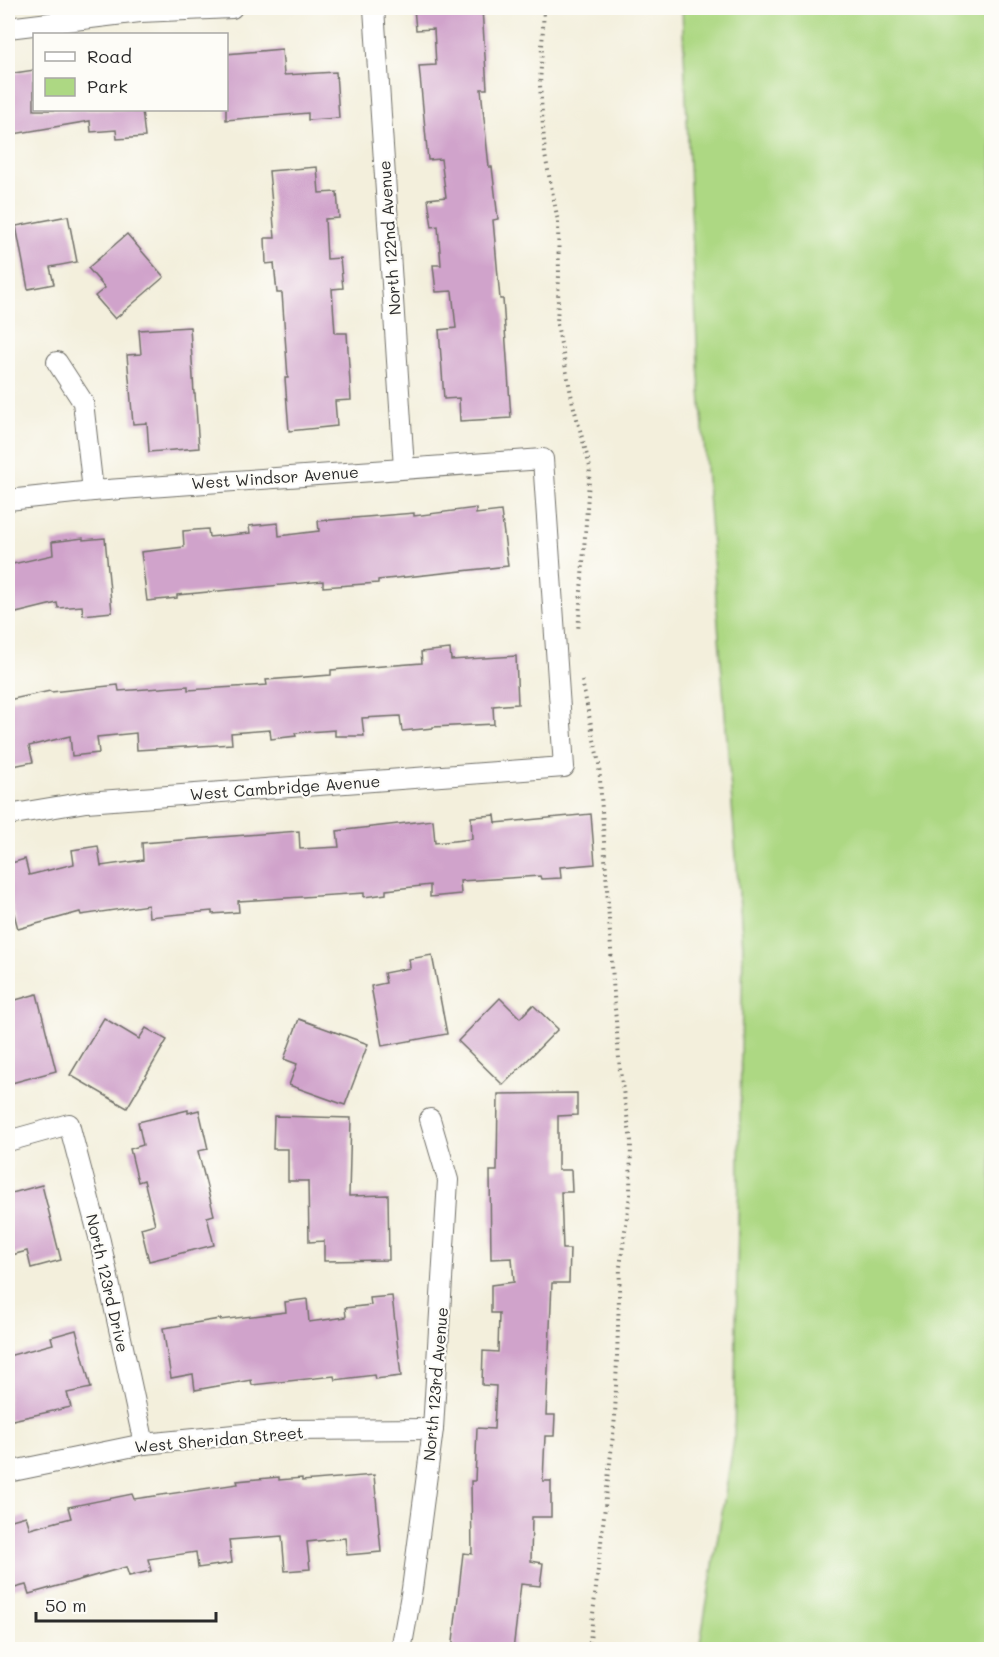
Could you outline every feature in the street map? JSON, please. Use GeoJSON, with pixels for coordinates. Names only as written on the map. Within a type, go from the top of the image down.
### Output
{"type":"FeatureCollection","features":[{"type":"Feature","properties":{"kind":"street"},"geometry":{"type":"LineString","coordinates":[[8,28],[120,14],[232,8]]}},
{"type":"Feature","properties":{"kind":"street","name":"North 122nd Avenue"},"geometry":{"type":"LineString","coordinates":[[374,8],[404,468]]}},
{"type":"Feature","properties":{"kind":"street"},"geometry":{"type":"LineString","coordinates":[[57,362],[83,402],[93,491]]}},
{"type":"Feature","properties":{"kind":"street","name":"West Windsor Avenue"},"geometry":{"type":"LineString","coordinates":[[8,500],[93,491],[543,459],[564,767]]}},
{"type":"Feature","properties":{"kind":"street","name":"West Cambridge Avenue"},"geometry":{"type":"LineString","coordinates":[[8,814],[86,802],[564,767]]}},
{"type":"Feature","properties":{"kind":"street","name":"North 123rd Avenue"},"geometry":{"type":"LineString","coordinates":[[401,1650],[412,1589],[433,1429],[448,1180],[429,1119]]}},
{"type":"Feature","properties":{"kind":"street","name":"North 123rd Drive"},"geometry":{"type":"LineString","coordinates":[[8,1141],[69,1124],[100,1240],[144,1443]]}},
{"type":"Feature","properties":{"kind":"street","name":"West Sheridan Street"},"geometry":{"type":"LineString","coordinates":[[8,1472],[144,1443],[284,1430],[433,1429]]}},
{"type":"Feature","properties":{"kind":"path"},"geometry":{"type":"LineString","coordinates":[[544,8],[540,85],[545,155],[558,221],[557,324],[573,404],[590,467],[578,638]]}},
{"type":"Feature","properties":{"kind":"path"},"geometry":{"type":"LineString","coordinates":[[579,672],[588,702],[599,764],[620,1071],[632,1141],[630,1195],[620,1267],[615,1417],[589,1650]]}},
{"type":"Feature","properties":{"kind":"green space"},"geometry":{"type":"Polygon","coordinates":[[[682,8],[991,8],[991,1649],[699,1649],[734,1441],[743,947],[698,364],[682,8]]]}},
{"type":"Feature","properties":{"kind":"building"},"geometry":{"type":"Polygon","coordinates":[[[414,8],[482,8],[487,89],[481,89],[489,167],[492,167],[498,219],[493,220],[500,299],[503,299],[511,418],[460,421],[459,398],[444,399],[439,330],[456,328],[452,291],[436,292],[433,265],[441,265],[438,226],[432,227],[428,199],[446,197],[441,159],[428,160],[419,66],[436,65],[434,29],[416,30],[414,8]]]}},
{"type":"Feature","properties":{"kind":"building"},"geometry":{"type":"Polygon","coordinates":[[[282,49],[284,75],[336,72],[339,118],[308,120],[308,113],[226,120],[228,54],[282,49]]]}},
{"type":"Feature","properties":{"kind":"building"},"geometry":{"type":"Polygon","coordinates":[[[33,70],[33,111],[142,111],[145,137],[117,139],[116,130],[91,132],[90,121],[14,134],[8,94],[8,74],[33,70]]]}},
{"type":"Feature","properties":{"kind":"building"},"geometry":{"type":"Polygon","coordinates":[[[317,167],[319,193],[337,192],[339,218],[325,219],[327,259],[340,258],[343,288],[332,289],[335,333],[347,333],[351,400],[335,401],[337,426],[289,431],[282,293],[277,293],[274,263],[266,264],[265,238],[275,238],[269,171],[317,167]]]}},
{"type":"Feature","properties":{"kind":"building"},"geometry":{"type":"Polygon","coordinates":[[[68,216],[77,262],[50,267],[54,284],[28,289],[16,226],[68,216]]]}},
{"type":"Feature","properties":{"kind":"building"},"geometry":{"type":"Polygon","coordinates":[[[127,234],[164,277],[115,319],[95,296],[105,288],[88,268],[127,234]]]}},
{"type":"Feature","properties":{"kind":"building"},"geometry":{"type":"Polygon","coordinates":[[[190,327],[199,448],[149,452],[147,423],[133,424],[127,355],[141,354],[139,330],[190,327]]]}},
{"type":"Feature","properties":{"kind":"building"},"geometry":{"type":"Polygon","coordinates":[[[476,508],[476,514],[501,511],[508,566],[378,580],[378,583],[323,587],[323,581],[177,595],[177,598],[147,601],[141,552],[184,547],[183,531],[208,529],[209,537],[250,533],[249,526],[278,523],[279,536],[319,531],[318,521],[414,513],[414,516],[476,508]]]}},
{"type":"Feature","properties":{"kind":"building"},"geometry":{"type":"Polygon","coordinates":[[[83,538],[83,540],[105,538],[112,612],[83,615],[82,606],[58,608],[57,603],[8,615],[8,565],[53,555],[52,542],[83,538]]]}},
{"type":"Feature","properties":{"kind":"building"},"geometry":{"type":"Polygon","coordinates":[[[450,649],[451,660],[516,656],[518,704],[493,706],[494,724],[402,731],[400,716],[362,718],[364,736],[335,736],[335,730],[295,733],[296,736],[271,739],[270,730],[231,733],[232,744],[137,750],[136,733],[97,737],[99,753],[72,756],[70,736],[29,746],[33,762],[8,767],[8,700],[50,691],[118,685],[119,691],[188,686],[188,690],[267,685],[266,680],[331,675],[331,670],[422,663],[421,652],[450,649]]]}},
{"type":"Feature","properties":{"kind":"building"},"geometry":{"type":"Polygon","coordinates":[[[591,814],[595,864],[560,867],[561,878],[541,879],[540,876],[460,881],[461,894],[430,897],[430,885],[386,890],[386,894],[364,897],[364,893],[238,901],[239,912],[212,914],[212,911],[149,917],[148,905],[81,915],[80,912],[18,929],[8,891],[8,864],[25,859],[29,875],[74,864],[72,850],[98,846],[101,866],[143,860],[142,843],[299,831],[300,849],[339,847],[337,831],[433,820],[435,843],[472,839],[471,817],[495,815],[496,823],[591,814]]]}},
{"type":"Feature","properties":{"kind":"building"},"geometry":{"type":"Polygon","coordinates":[[[432,955],[447,1034],[382,1046],[371,986],[386,983],[384,973],[410,968],[409,959],[432,955]]]}},
{"type":"Feature","properties":{"kind":"building"},"geometry":{"type":"Polygon","coordinates":[[[37,994],[56,1071],[8,1084],[8,1011],[14,1009],[12,1001],[37,994]]]}},
{"type":"Feature","properties":{"kind":"building"},"geometry":{"type":"Polygon","coordinates":[[[500,998],[520,1018],[533,1005],[558,1029],[503,1085],[458,1041],[500,998]]]}},
{"type":"Feature","properties":{"kind":"building"},"geometry":{"type":"Polygon","coordinates":[[[104,1018],[139,1039],[146,1028],[167,1040],[127,1108],[70,1075],[104,1018]]]}},
{"type":"Feature","properties":{"kind":"building"},"geometry":{"type":"Polygon","coordinates":[[[299,1019],[368,1044],[345,1105],[289,1085],[297,1064],[284,1059],[299,1019]]]}},
{"type":"Feature","properties":{"kind":"building"},"geometry":{"type":"Polygon","coordinates":[[[577,1093],[577,1115],[558,1116],[558,1170],[571,1170],[572,1192],[561,1192],[563,1249],[570,1249],[569,1283],[552,1283],[546,1415],[555,1415],[554,1436],[545,1436],[543,1481],[551,1481],[551,1517],[532,1517],[531,1561],[543,1563],[540,1586],[521,1584],[513,1650],[452,1650],[463,1553],[472,1554],[471,1481],[475,1481],[477,1428],[494,1429],[496,1386],[482,1385],[483,1351],[498,1352],[499,1313],[491,1313],[491,1285],[514,1282],[512,1258],[491,1259],[490,1171],[497,1171],[498,1094],[577,1093]]]}},
{"type":"Feature","properties":{"kind":"building"},"geometry":{"type":"Polygon","coordinates":[[[188,1110],[188,1113],[199,1110],[208,1149],[198,1151],[214,1215],[207,1217],[214,1245],[149,1261],[141,1228],[155,1224],[144,1180],[138,1182],[130,1149],[143,1145],[138,1122],[188,1110]]]}},
{"type":"Feature","properties":{"kind":"building"},"geometry":{"type":"Polygon","coordinates":[[[274,1116],[351,1118],[349,1196],[388,1195],[389,1260],[324,1261],[324,1241],[309,1242],[308,1181],[288,1181],[288,1149],[273,1149],[274,1116]]]}},
{"type":"Feature","properties":{"kind":"building"},"geometry":{"type":"Polygon","coordinates":[[[42,1185],[61,1260],[31,1268],[27,1251],[8,1256],[8,1194],[42,1185]]]}},
{"type":"Feature","properties":{"kind":"building"},"geometry":{"type":"Polygon","coordinates":[[[392,1296],[401,1376],[375,1379],[374,1375],[335,1380],[334,1376],[252,1385],[251,1380],[195,1390],[193,1374],[171,1378],[163,1328],[286,1312],[285,1302],[307,1299],[309,1322],[346,1317],[345,1308],[371,1305],[370,1298],[392,1296]]]}},
{"type":"Feature","properties":{"kind":"building"},"geometry":{"type":"Polygon","coordinates":[[[76,1330],[91,1388],[67,1393],[71,1407],[8,1421],[8,1356],[53,1344],[51,1337],[76,1330]]]}},
{"type":"Feature","properties":{"kind":"building"},"geometry":{"type":"Polygon","coordinates":[[[374,1475],[381,1552],[347,1555],[345,1538],[307,1542],[310,1569],[285,1571],[282,1536],[229,1540],[232,1563],[198,1568],[196,1552],[148,1559],[151,1571],[129,1576],[126,1567],[29,1594],[26,1585],[11,1589],[8,1575],[8,1521],[26,1516],[30,1529],[71,1518],[68,1507],[132,1494],[134,1499],[238,1484],[237,1481],[279,1477],[279,1480],[302,1478],[302,1481],[374,1475]]]}}]}
